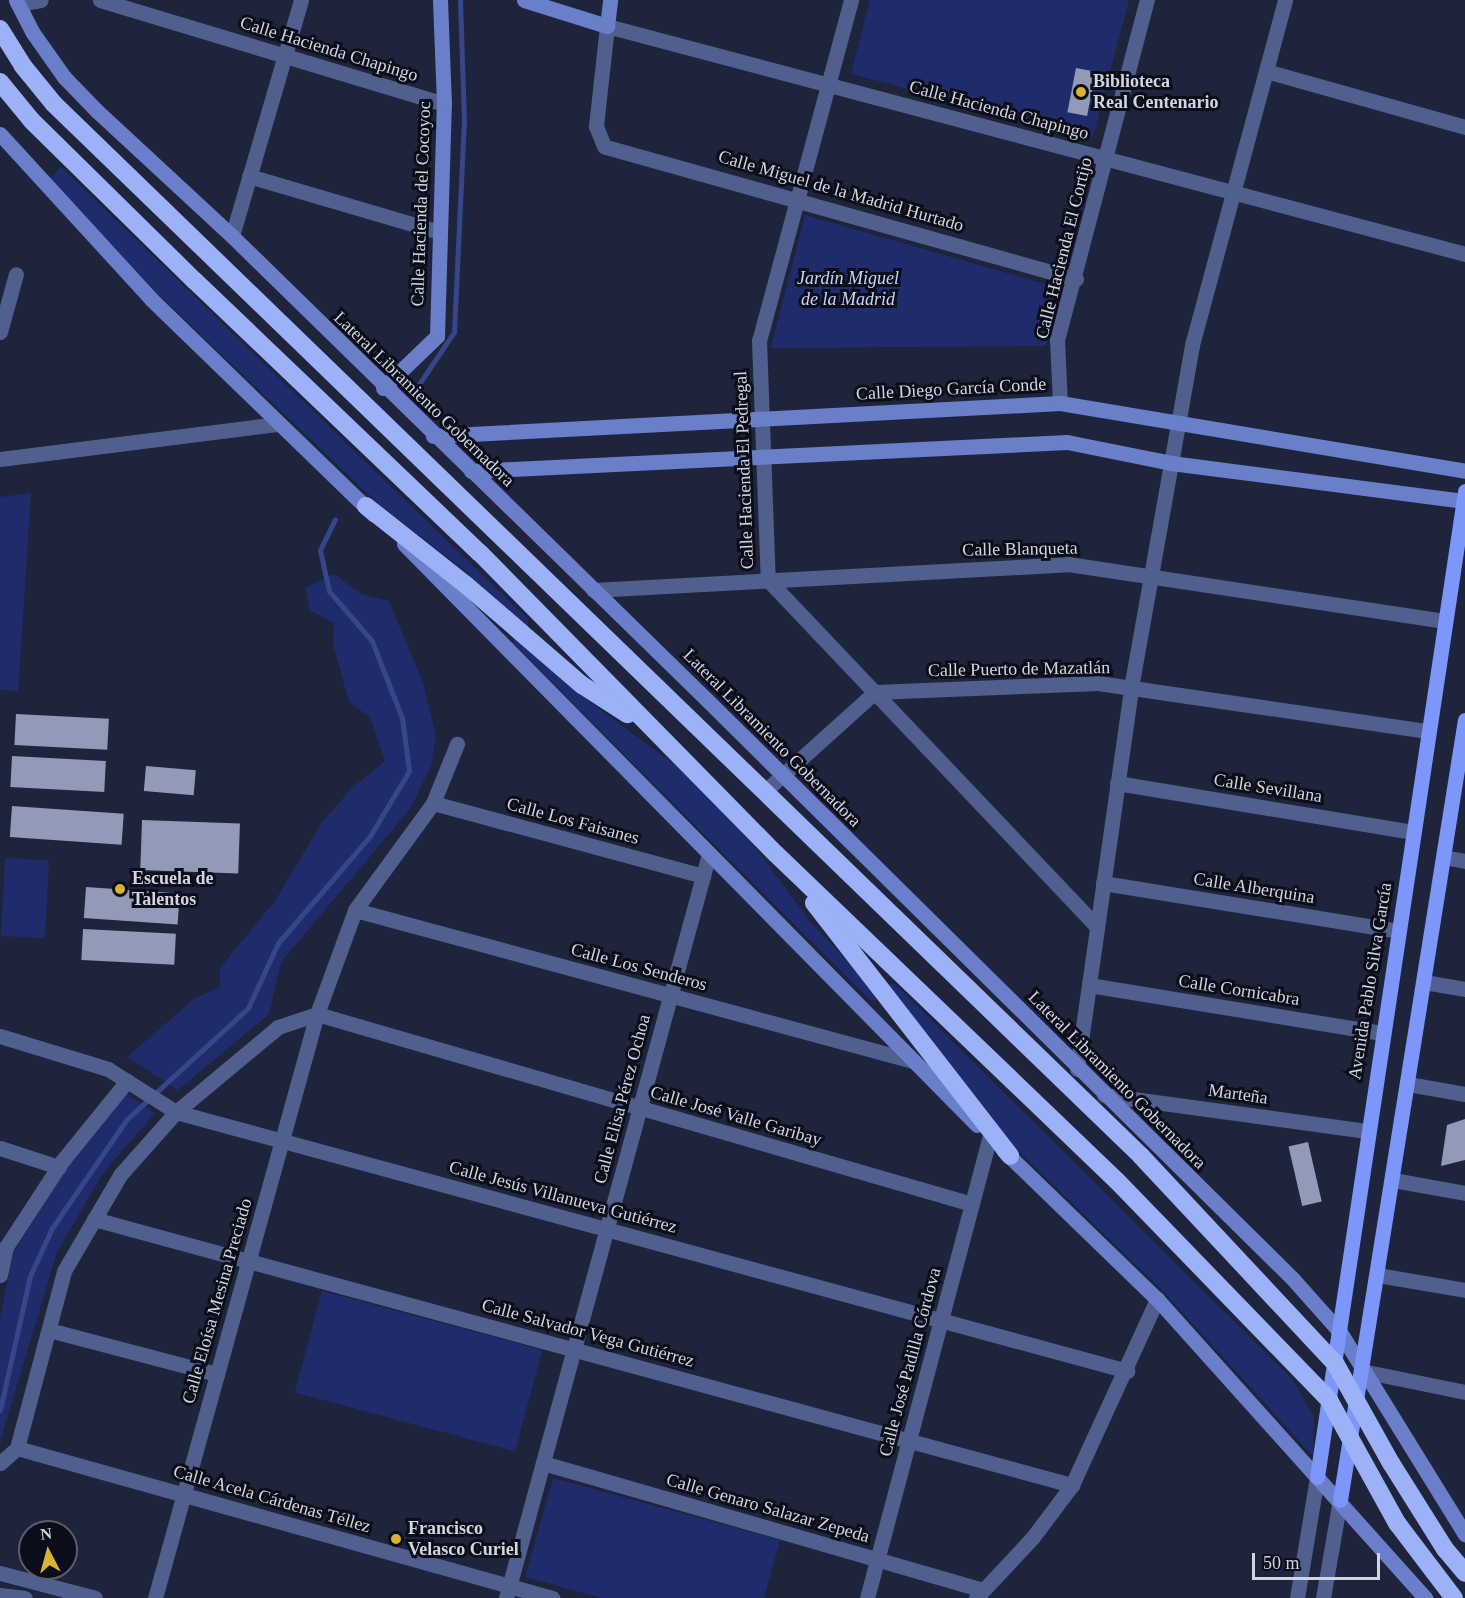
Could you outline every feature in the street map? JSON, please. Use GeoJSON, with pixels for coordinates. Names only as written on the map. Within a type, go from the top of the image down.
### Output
{"type":"FeatureCollection","features":[{"type":"Feature","properties":{"kind":"highway"},"geometry":{"type":"LineString","coordinates":[[0,29],[23,66],[54,104],[1141,1156],[1335,1363],[1396,1471],[1445,1549],[1465,1573]]}},
{"type":"Feature","properties":{"kind":"highway"},"geometry":{"type":"LineString","coordinates":[[0,82],[32,121],[480,553],[776,854],[1117,1182],[1329,1400],[1397,1523],[1454,1598]]}},
{"type":"Feature","properties":{"kind":"highway"},"geometry":{"type":"LineString","coordinates":[[366,506],[466,585],[582,684],[662,737]]}},
{"type":"Feature","properties":{"kind":"highway"},"geometry":{"type":"LineString","coordinates":[[776,854],[1010,1156]]}},
{"type":"Feature","properties":{"kind":"main road","name":"Avenida Pablo Silva García"},"geometry":{"type":"LineString","coordinates":[[1317,1477],[1341,1332],[1367,1131],[1465,497]]}},
{"type":"Feature","properties":{"kind":"main road"},"geometry":{"type":"LineString","coordinates":[[1340,1500],[1465,724]]}},
{"type":"Feature","properties":{"kind":"street"},"geometry":{"type":"LineString","coordinates":[[17,2],[41,0]]}},
{"type":"Feature","properties":{"kind":"street","name":"Calle Hacienda Chapingo"},"geometry":{"type":"LineString","coordinates":[[100,0],[444,104]]}},
{"type":"Feature","properties":{"kind":"street"},"geometry":{"type":"LineString","coordinates":[[232,236],[301,0]]}},
{"type":"Feature","properties":{"kind":"street","name":"Calle Hacienda del Cocoyoc"},"geometry":{"type":"LineString","coordinates":[[383,388],[437,336],[444,104],[440,0]]}},
{"type":"Feature","properties":{"kind":"street","name":"Calle Hacienda Chapingo"},"geometry":{"type":"LineString","coordinates":[[524,0],[608,26],[1465,254]]}},
{"type":"Feature","properties":{"kind":"street"},"geometry":{"type":"LineString","coordinates":[[608,26],[610,0]]}},
{"type":"Feature","properties":{"kind":"street","name":"Calle Hacienda El Pedregal"},"geometry":{"type":"LineString","coordinates":[[851,0],[759,340],[768,580],[1097,927]]}},
{"type":"Feature","properties":{"kind":"street","name":"Calle Hacienda El Cortijo"},"geometry":{"type":"LineString","coordinates":[[1060,403],[1057,340],[1076,279],[1147,0]]}},
{"type":"Feature","properties":{"kind":"street"},"geometry":{"type":"LineString","coordinates":[[1077,1069],[1131,688],[1192,345],[1286,0]]}},
{"type":"Feature","properties":{"kind":"street","name":"Lateral Libramiento Gobernadora"},"geometry":{"type":"LineString","coordinates":[[17,2],[33,33],[64,77],[232,236],[383,388],[782,774],[1077,1069],[1292,1278],[1341,1332],[1362,1371],[1465,1533]]}},
{"type":"Feature","properties":{"kind":"street","name":"Calle Miguel de la Madrid Hurtado"},"geometry":{"type":"LineString","coordinates":[[608,26],[596,126],[599,139],[604,146],[797,197],[1076,279]]}},
{"type":"Feature","properties":{"kind":"street"},"geometry":{"type":"LineString","coordinates":[[1266,71],[1465,127]]}},
{"type":"Feature","properties":{"kind":"street"},"geometry":{"type":"LineString","coordinates":[[0,134],[152,299],[277,424],[366,506],[913,1061],[1157,1299],[1340,1500],[1425,1598]]}},
{"type":"Feature","properties":{"kind":"street"},"geometry":{"type":"LineString","coordinates":[[249,176],[439,232]]}},
{"type":"Feature","properties":{"kind":"street"},"geometry":{"type":"LineString","coordinates":[[0,332],[16,274]]}},
{"type":"Feature","properties":{"kind":"street","name":"Calle Diego García Conde"},"geometry":{"type":"LineString","coordinates":[[434,436],[1060,403],[1465,471]]}},
{"type":"Feature","properties":{"kind":"street"},"geometry":{"type":"LineString","coordinates":[[0,459],[277,424]]}},
{"type":"Feature","properties":{"kind":"street"},"geometry":{"type":"LineString","coordinates":[[471,471],[1067,442],[1171,463],[1465,497]]}},
{"type":"Feature","properties":{"kind":"street","name":"Calle Blanqueta"},"geometry":{"type":"LineString","coordinates":[[593,590],[1068,564],[1445,621]]}},
{"type":"Feature","properties":{"kind":"street","name":"Calle Puerto de Mazatlán"},"geometry":{"type":"LineString","coordinates":[[875,692],[1098,683],[1428,731]]}},
{"type":"Feature","properties":{"kind":"street"},"geometry":{"type":"LineString","coordinates":[[765,790],[875,692]]}},
{"type":"Feature","properties":{"kind":"street","name":"Calle Eloísa Mesina Preciado"},"geometry":{"type":"LineString","coordinates":[[154,1598],[317,1014],[354,910],[433,803],[457,744]]}},
{"type":"Feature","properties":{"kind":"street","name":"Calle Sevillana"},"geometry":{"type":"LineString","coordinates":[[1118,783],[1413,832]]}},
{"type":"Feature","properties":{"kind":"street","name":"Calle Los Faisanes"},"geometry":{"type":"LineString","coordinates":[[433,803],[703,876]]}},
{"type":"Feature","properties":{"kind":"street","name":"Calle Elisa Pérez Ochoa"},"geometry":{"type":"LineString","coordinates":[[507,1592],[709,854]]}},
{"type":"Feature","properties":{"kind":"street"},"geometry":{"type":"LineString","coordinates":[[1443,857],[1465,861]]}},
{"type":"Feature","properties":{"kind":"street","name":"Calle Alberquina"},"geometry":{"type":"LineString","coordinates":[[1103,883],[1398,931]]}},
{"type":"Feature","properties":{"kind":"street","name":"Calle Los Senderos"},"geometry":{"type":"LineString","coordinates":[[354,910],[913,1061]]}},
{"type":"Feature","properties":{"kind":"street"},"geometry":{"type":"LineString","coordinates":[[1424,982],[1465,989]]}},
{"type":"Feature","properties":{"kind":"street","name":"Calle Cornicabra"},"geometry":{"type":"LineString","coordinates":[[1089,985],[1382,1033]]}},
{"type":"Feature","properties":{"kind":"street"},"geometry":{"type":"LineString","coordinates":[[0,1463],[17,1448],[64,1271],[120,1175],[170,1108],[278,1027],[317,1014]]}},
{"type":"Feature","properties":{"kind":"street","name":"Calle José Valle Garibay"},"geometry":{"type":"LineString","coordinates":[[317,1014],[972,1204]]}},
{"type":"Feature","properties":{"kind":"street","name":"Calle Jesús Villanueva Gutiérrez"},"geometry":{"type":"LineString","coordinates":[[0,1036],[108,1069],[170,1108],[1127,1371]]}},
{"type":"Feature","properties":{"kind":"street"},"geometry":{"type":"LineString","coordinates":[[1,1267],[6,1247],[59,1167],[126,1081]]}},
{"type":"Feature","properties":{"kind":"street"},"geometry":{"type":"LineString","coordinates":[[1408,1084],[1465,1094]]}},
{"type":"Feature","properties":{"kind":"street","name":"Marteña"},"geometry":{"type":"LineString","coordinates":[[1104,1095],[1367,1131]]}},
{"type":"Feature","properties":{"kind":"street","name":"Calle José Padilla Córdova"},"geometry":{"type":"LineString","coordinates":[[867,1598],[990,1137]]}},
{"type":"Feature","properties":{"kind":"street"},"geometry":{"type":"LineString","coordinates":[[0,1148],[59,1167]]}},
{"type":"Feature","properties":{"kind":"street"},"geometry":{"type":"LineString","coordinates":[[1393,1180],[1465,1193]]}},
{"type":"Feature","properties":{"kind":"street","name":"Calle Salvador Vega Gutiérrez"},"geometry":{"type":"LineString","coordinates":[[94,1219],[1072,1485]]}},
{"type":"Feature","properties":{"kind":"street"},"geometry":{"type":"LineString","coordinates":[[1378,1275],[1465,1290]]}},
{"type":"Feature","properties":{"kind":"street"},"geometry":{"type":"LineString","coordinates":[[979,1594],[1033,1538],[1072,1485],[1127,1371],[1157,1299]]}},
{"type":"Feature","properties":{"kind":"street"},"geometry":{"type":"LineString","coordinates":[[49,1330],[217,1374]]}},
{"type":"Feature","properties":{"kind":"street"},"geometry":{"type":"LineString","coordinates":[[1362,1371],[1465,1392]]}},
{"type":"Feature","properties":{"kind":"street","name":"Calle Acela Cárdenas Téllez"},"geometry":{"type":"LineString","coordinates":[[17,1448],[507,1592],[552,1598]]}},
{"type":"Feature","properties":{"kind":"street","name":"Calle Genaro Salazar Zepeda"},"geometry":{"type":"LineString","coordinates":[[543,1462],[877,1560],[979,1594]]}},
{"type":"Feature","properties":{"kind":"street"},"geometry":{"type":"LineString","coordinates":[[1297,1598],[1317,1477]]}},
{"type":"Feature","properties":{"kind":"street"},"geometry":{"type":"LineString","coordinates":[[1323,1598],[1340,1500]]}},
{"type":"Feature","properties":{"kind":"street"},"geometry":{"type":"LineString","coordinates":[[0,1573],[95,1598]]}},
{"type":"Feature","properties":{"kind":"street"},"geometry":{"type":"LineString","coordinates":[[0,1595],[25,1598]]}},
{"type":"Feature","properties":{"kind":"green space"},"geometry":{"type":"Polygon","coordinates":[[[870,0],[1129,0],[1093,137],[851,74],[870,0]]]}},
{"type":"Feature","properties":{"kind":"green space"},"geometry":{"type":"Polygon","coordinates":[[[61,167],[528,619],[528,626],[520,626],[464,570],[383,508],[157,293],[50,179],[61,167]]]}},
{"type":"Feature","properties":{"kind":"green space","name":"Jardín Miguel de la Madrid"},"geometry":{"type":"Polygon","coordinates":[[[805,215],[1062,289],[1046,346],[771,348],[805,215]]]}},
{"type":"Feature","properties":{"kind":"green space"},"geometry":{"type":"Polygon","coordinates":[[[31,493],[18,691],[0,690],[0,497],[31,493]]]}},
{"type":"Feature","properties":{"kind":"green space"},"geometry":{"type":"Polygon","coordinates":[[[334,574],[361,594],[389,601],[423,683],[436,736],[431,766],[410,809],[281,962],[269,1014],[178,1090],[127,1057],[194,999],[220,987],[220,968],[275,901],[322,822],[353,787],[385,761],[370,717],[349,702],[333,644],[334,623],[310,610],[305,588],[334,574]]]}},
{"type":"Feature","properties":{"kind":"green space"},"geometry":{"type":"Polygon","coordinates":[[[519,636],[590,702],[683,771],[756,848],[812,924],[878,993],[876,1000],[870,1000],[513,643],[514,637],[519,636]]]}},
{"type":"Feature","properties":{"kind":"green space"},"geometry":{"type":"Polygon","coordinates":[[[5,858],[49,860],[45,938],[1,936],[5,858]]]}},
{"type":"Feature","properties":{"kind":"green space"},"geometry":{"type":"Polygon","coordinates":[[[894,983],[1293,1380],[1314,1417],[1313,1456],[1163,1291],[1014,1147],[887,985],[894,983]]]}},
{"type":"Feature","properties":{"kind":"green space"},"geometry":{"type":"Polygon","coordinates":[[[124,1092],[155,1113],[103,1173],[57,1252],[0,1442],[0,1319],[13,1253],[69,1164],[124,1092]]]}},
{"type":"Feature","properties":{"kind":"green space"},"geometry":{"type":"Polygon","coordinates":[[[322,1291],[542,1350],[515,1451],[295,1392],[322,1291]]]}},
{"type":"Feature","properties":{"kind":"green space"},"geometry":{"type":"Polygon","coordinates":[[[553,1478],[780,1540],[764,1598],[602,1598],[525,1577],[553,1478]]]}},
{"type":"Feature","properties":{"kind":"building","name":"Biblioteca Real Centenario"},"geometry":{"type":"Polygon","coordinates":[[[1076,68],[1096,72],[1087,116],[1067,112],[1076,68]]]}},
{"type":"Feature","properties":{"kind":"building"},"geometry":{"type":"Polygon","coordinates":[[[16,714],[109,719],[107,750],[14,745],[16,714]]]}},
{"type":"Feature","properties":{"kind":"building"},"geometry":{"type":"Polygon","coordinates":[[[12,756],[106,761],[104,792],[10,787],[12,756]]]}},
{"type":"Feature","properties":{"kind":"building"},"geometry":{"type":"Polygon","coordinates":[[[146,766],[196,770],[194,795],[144,791],[146,766]]]}},
{"type":"Feature","properties":{"kind":"building"},"geometry":{"type":"Polygon","coordinates":[[[12,806],[124,814],[122,845],[10,837],[12,806]]]}},
{"type":"Feature","properties":{"kind":"building"},"geometry":{"type":"Polygon","coordinates":[[[142,820],[240,823],[238,873],[140,870],[142,820]]]}},
{"type":"Feature","properties":{"kind":"building"},"geometry":{"type":"Polygon","coordinates":[[[86,887],[180,894],[178,924],[84,918],[86,887]]]}},
{"type":"Feature","properties":{"kind":"building"},"geometry":{"type":"Polygon","coordinates":[[[83,929],[176,934],[174,965],[81,960],[83,929]]]}},
{"type":"Feature","properties":{"kind":"building"},"geometry":{"type":"Polygon","coordinates":[[[1465,1119],[1465,1160],[1441,1166],[1447,1125],[1465,1119]]]}},
{"type":"Feature","properties":{"kind":"building"},"geometry":{"type":"Polygon","coordinates":[[[1308,1142],[1322,1201],[1302,1206],[1289,1146],[1308,1142]]]}},
{"type":"Feature","properties":{"kind":"waterway"},"geometry":{"type":"LineString","coordinates":[[413,393],[454,332],[464,121],[460,0]]}},
{"type":"Feature","properties":{"kind":"waterway"},"geometry":{"type":"LineString","coordinates":[[0,1410],[30,1276],[52,1228],[127,1119],[248,1008],[278,943],[370,836],[409,771],[402,718],[372,641],[329,591],[320,550],[335,519]]}},
{"type":"Feature","properties":{"kind":"place","name":"Biblioteca Real Centenario"},"geometry":{"type":"Point","coordinates":[1081,92]}},
{"type":"Feature","properties":{"kind":"place","name":"Escuela de Talentos"},"geometry":{"type":"Point","coordinates":[120,889]}},
{"type":"Feature","properties":{"kind":"place","name":"Francisco Velasco Curiel"},"geometry":{"type":"Point","coordinates":[396,1539]}}]}
